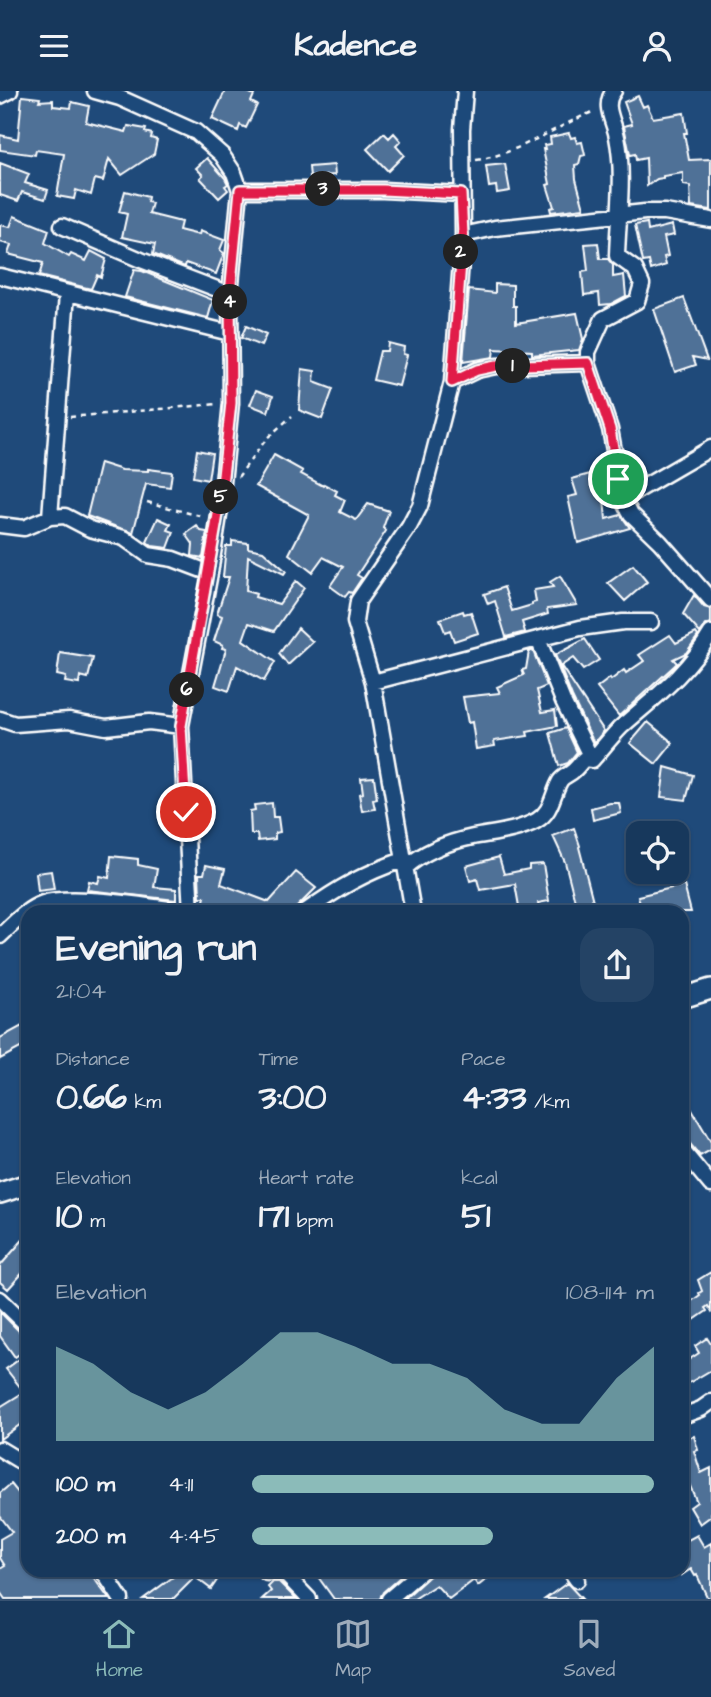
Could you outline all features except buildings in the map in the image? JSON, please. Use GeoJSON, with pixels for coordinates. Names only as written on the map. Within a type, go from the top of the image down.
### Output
{"type":"FeatureCollection","features":[{"type":"Feature","properties":{"kind":"street"},"geometry":{"type":"LineString","coordinates":[[0,96],[10,91]]}},
{"type":"Feature","properties":{"kind":"street"},"geometry":{"type":"LineString","coordinates":[[95,91],[121,94],[196,132],[222,155],[234,173],[240,190],[230,294],[231,403],[210,573],[181,726],[189,905]]}},
{"type":"Feature","properties":{"kind":"street"},"geometry":{"type":"LineString","coordinates":[[412,905],[373,682],[355,622],[358,601],[409,527],[420,506],[452,382],[463,235],[461,194],[465,91]]}},
{"type":"Feature","properties":{"kind":"street"},"geometry":{"type":"LineString","coordinates":[[614,91],[608,106],[617,137],[621,172],[617,256],[635,269],[642,284],[637,301],[603,319],[588,352],[588,363],[610,429],[623,499],[631,513],[711,600]]}},
{"type":"Feature","properties":{"kind":"street"},"geometry":{"type":"LineString","coordinates":[[240,190],[383,190],[461,194]]}},
{"type":"Feature","properties":{"kind":"street"},"geometry":{"type":"LineString","coordinates":[[463,235],[495,228],[665,212],[711,220]]}},
{"type":"Feature","properties":{"kind":"street"},"geometry":{"type":"LineString","coordinates":[[62,226],[230,294]]}},
{"type":"Feature","properties":{"kind":"street"},"geometry":{"type":"LineString","coordinates":[[0,276],[230,333]]}},
{"type":"Feature","properties":{"kind":"street"},"geometry":{"type":"LineString","coordinates":[[50,517],[68,294]]}},
{"type":"Feature","properties":{"kind":"street"},"geometry":{"type":"LineString","coordinates":[[452,382],[477,370],[496,366],[588,363]]}},
{"type":"Feature","properties":{"kind":"street"},"geometry":{"type":"LineString","coordinates":[[623,499],[711,448]]}},
{"type":"Feature","properties":{"kind":"street"},"geometry":{"type":"LineString","coordinates":[[0,525],[24,528],[50,517],[65,516],[90,529],[124,538],[148,555],[173,559],[210,573]]}},
{"type":"Feature","properties":{"kind":"street"},"geometry":{"type":"LineString","coordinates":[[373,682],[602,625],[650,622]]}},
{"type":"Feature","properties":{"kind":"street"},"geometry":{"type":"LineString","coordinates":[[592,760],[620,728],[643,710],[685,669],[711,633]]}},
{"type":"Feature","properties":{"kind":"street"},"geometry":{"type":"LineString","coordinates":[[538,639],[563,701],[592,760]]}},
{"type":"Feature","properties":{"kind":"street"},"geometry":{"type":"LineString","coordinates":[[0,719],[15,724],[69,720],[106,726],[149,722],[181,726]]}},
{"type":"Feature","properties":{"kind":"street"},"geometry":{"type":"LineString","coordinates":[[315,905],[369,871],[404,864],[445,846],[534,822],[550,807],[562,778],[584,759],[592,760]]}},
{"type":"Feature","properties":{"kind":"street"},"geometry":{"type":"LineString","coordinates":[[38,905],[63,900],[127,905]]}},
{"type":"Feature","properties":{"kind":"street"},"geometry":{"type":"LineString","coordinates":[[0,936],[21,918]]}},
{"type":"Feature","properties":{"kind":"street"},"geometry":{"type":"LineString","coordinates":[[689,996],[711,989]]}},
{"type":"Feature","properties":{"kind":"street"},"geometry":{"type":"LineString","coordinates":[[689,1158],[711,1185]]}},
{"type":"Feature","properties":{"kind":"street"},"geometry":{"type":"LineString","coordinates":[[0,1192],[21,1186]]}},
{"type":"Feature","properties":{"kind":"street"},"geometry":{"type":"LineString","coordinates":[[0,1299],[21,1318]]}},
{"type":"Feature","properties":{"kind":"street"},"geometry":{"type":"LineString","coordinates":[[689,1413],[711,1402]]}},
{"type":"Feature","properties":{"kind":"street"},"geometry":{"type":"LineString","coordinates":[[0,1449],[21,1462]]}},
{"type":"Feature","properties":{"kind":"street"},"geometry":{"type":"LineString","coordinates":[[107,1577],[121,1599]]}},
{"type":"Feature","properties":{"kind":"street"},"geometry":{"type":"LineString","coordinates":[[288,1577],[309,1599]]}},
{"type":"Feature","properties":{"kind":"street"},"geometry":{"type":"LineString","coordinates":[[389,1599],[415,1577]]}},
{"type":"Feature","properties":{"kind":"path"},"geometry":{"type":"LineString","coordinates":[[462,160],[490,158],[608,106]]}},
{"type":"Feature","properties":{"kind":"path"},"geometry":{"type":"LineString","coordinates":[[57,417],[231,403]]}},
{"type":"Feature","properties":{"kind":"path"},"geometry":{"type":"LineString","coordinates":[[235,481],[267,438],[292,416]]}},
{"type":"Feature","properties":{"kind":"path"},"geometry":{"type":"LineString","coordinates":[[148,502],[218,521]]}},
{"type":"Feature","properties":{"kind":"route"},"geometry":{"type":"LineString","coordinates":[[186,812],[181,726],[210,573],[220,503],[231,403],[230,294],[240,190],[282,188],[461,194],[463,235],[452,382],[477,370],[496,366],[588,363],[610,429],[618,479]]}}]}
